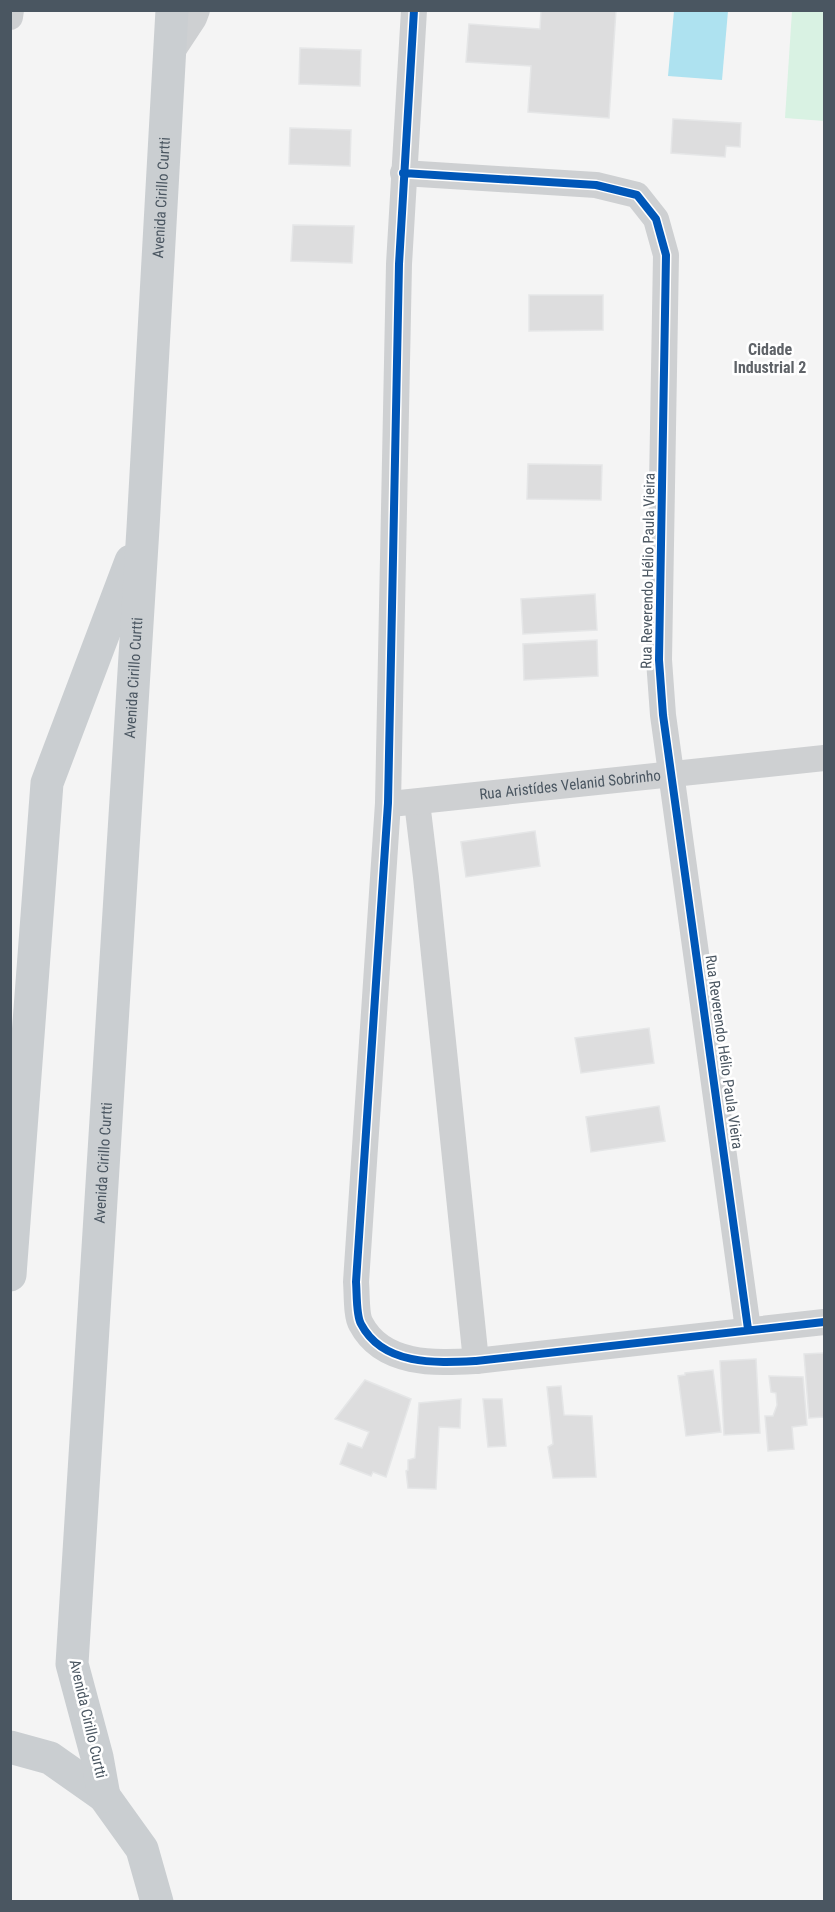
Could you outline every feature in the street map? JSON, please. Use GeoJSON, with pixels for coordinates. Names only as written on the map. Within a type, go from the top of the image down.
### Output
{"type":"FeatureCollection","features":[{"type":"Feature","properties":{"kind":"main road","name":"Avenida Cirillo Curtti"},"geometry":{"type":"LineString","coordinates":[[104,1796],[97,1757],[72,1664],[143,528],[172,10]]}},
{"type":"Feature","properties":{"kind":"main road","name":"Avenida Cirillo Curtti"},"geometry":{"type":"LineString","coordinates":[[10,1275],[47,783],[143,528]]}},
{"type":"Feature","properties":{"kind":"main road"},"geometry":{"type":"LineString","coordinates":[[10,1747],[50,1758],[104,1796],[142,1849],[157,1902]]}},
{"type":"Feature","properties":{"kind":"street"},"geometry":{"type":"LineString","coordinates":[[10,17],[11,10]]}},
{"type":"Feature","properties":{"kind":"street"},"geometry":{"type":"LineString","coordinates":[[168,56],[197,10]]}},
{"type":"Feature","properties":{"kind":"street"},"geometry":{"type":"LineString","coordinates":[[414,10],[399,264],[388,803],[356,1282],[360,1323],[378,1346],[403,1358],[437,1363],[825,1322]]}},
{"type":"Feature","properties":{"kind":"street","name":"Rua Reverendo Hélio Paula Vieira"},"geometry":{"type":"LineString","coordinates":[[403,173],[596,185],[637,195],[656,219],[666,255],[659,660],[663,715],[748,1329]]}},
{"type":"Feature","properties":{"kind":"street","name":"Rua Aristídes Velanid Sobrinho"},"geometry":{"type":"LineString","coordinates":[[388,803],[417,802],[825,758]]}},
{"type":"Feature","properties":{"kind":"street"},"geometry":{"type":"LineString","coordinates":[[417,802],[476,1360]]}},
{"type":"Feature","properties":{"kind":"green space"},"geometry":{"type":"Polygon","coordinates":[[[792,11],[824,11],[824,121],[785,118],[792,11]]]}},
{"type":"Feature","properties":{"kind":"water"},"geometry":{"type":"Polygon","coordinates":[[[674,11],[728,11],[722,80],[668,76],[674,11]]]}},
{"type":"Feature","properties":{"kind":"building"},"geometry":{"type":"Polygon","coordinates":[[[541,10],[616,10],[609,118],[528,112],[531,66],[466,62],[469,24],[540,29],[541,10]]]}},
{"type":"Feature","properties":{"kind":"building"},"geometry":{"type":"Polygon","coordinates":[[[300,48],[361,50],[360,86],[299,84],[300,48]]]}},
{"type":"Feature","properties":{"kind":"building"},"geometry":{"type":"Polygon","coordinates":[[[673,119],[741,123],[740,147],[726,146],[725,157],[671,153],[673,119]]]}},
{"type":"Feature","properties":{"kind":"building"},"geometry":{"type":"Polygon","coordinates":[[[290,128],[351,130],[350,166],[289,164],[290,128]]]}},
{"type":"Feature","properties":{"kind":"building"},"geometry":{"type":"Polygon","coordinates":[[[293,225],[354,226],[352,263],[291,261],[293,225]]]}},
{"type":"Feature","properties":{"kind":"building"},"geometry":{"type":"Polygon","coordinates":[[[529,295],[603,295],[603,330],[529,331],[529,295]]]}},
{"type":"Feature","properties":{"kind":"building"},"geometry":{"type":"Polygon","coordinates":[[[528,464],[602,465],[601,500],[527,499],[528,464]]]}},
{"type":"Feature","properties":{"kind":"building"},"geometry":{"type":"Polygon","coordinates":[[[595,594],[597,630],[523,634],[521,599],[595,594]]]}},
{"type":"Feature","properties":{"kind":"building"},"geometry":{"type":"Polygon","coordinates":[[[597,640],[598,676],[524,680],[523,644],[597,640]]]}},
{"type":"Feature","properties":{"kind":"building"},"geometry":{"type":"Polygon","coordinates":[[[535,831],[540,866],[466,877],[461,842],[535,831]]]}},
{"type":"Feature","properties":{"kind":"building"},"geometry":{"type":"Polygon","coordinates":[[[649,1028],[654,1063],[581,1073],[575,1038],[649,1028]]]}},
{"type":"Feature","properties":{"kind":"building"},"geometry":{"type":"Polygon","coordinates":[[[659,1106],[665,1141],[591,1152],[586,1117],[659,1106]]]}},
{"type":"Feature","properties":{"kind":"building"},"geometry":{"type":"Polygon","coordinates":[[[824,1353],[824,1417],[809,1418],[804,1354],[824,1353]]]}},
{"type":"Feature","properties":{"kind":"building"},"geometry":{"type":"Polygon","coordinates":[[[756,1359],[760,1433],[724,1435],[720,1361],[756,1359]]]}},
{"type":"Feature","properties":{"kind":"building"},"geometry":{"type":"Polygon","coordinates":[[[713,1370],[721,1432],[686,1436],[678,1376],[713,1370]]]}},
{"type":"Feature","properties":{"kind":"building"},"geometry":{"type":"Polygon","coordinates":[[[769,1376],[803,1377],[807,1425],[792,1427],[794,1449],[768,1451],[765,1416],[773,1416],[777,1405],[776,1393],[771,1392],[769,1376]]]}},
{"type":"Feature","properties":{"kind":"building"},"geometry":{"type":"Polygon","coordinates":[[[365,1380],[411,1399],[386,1477],[373,1472],[371,1476],[340,1464],[348,1443],[362,1448],[369,1432],[335,1419],[365,1380]]]}},
{"type":"Feature","properties":{"kind":"building"},"geometry":{"type":"Polygon","coordinates":[[[561,1386],[564,1415],[592,1416],[596,1477],[553,1478],[548,1447],[553,1444],[547,1387],[561,1386]]]}},
{"type":"Feature","properties":{"kind":"building"},"geometry":{"type":"Polygon","coordinates":[[[461,1399],[460,1428],[439,1427],[436,1489],[408,1488],[406,1471],[408,1460],[415,1458],[419,1403],[461,1399]]]}},
{"type":"Feature","properties":{"kind":"building"},"geometry":{"type":"Polygon","coordinates":[[[483,1399],[502,1399],[506,1446],[488,1447],[483,1399]]]}},
{"type":"Feature","properties":{"kind":"cycle path"},"geometry":{"type":"LineString","coordinates":[[414,10],[399,264],[388,803],[356,1282],[359,1320],[371,1338],[383,1348],[397,1355],[444,1362],[476,1361],[824,1322]]}},
{"type":"Feature","properties":{"kind":"cycle path"},"geometry":{"type":"LineString","coordinates":[[403,173],[596,185],[637,195],[656,219],[666,255],[659,660],[663,715],[748,1329]]}},
{"type":"Feature","properties":{"kind":"district","name":"Cidade Industrial 2"},"geometry":{"type":"Point","coordinates":[770,358]}}]}
